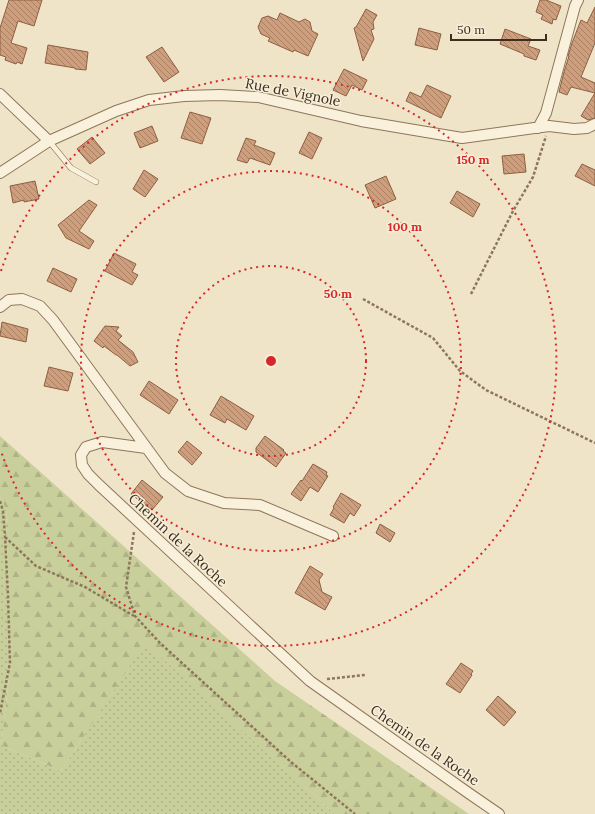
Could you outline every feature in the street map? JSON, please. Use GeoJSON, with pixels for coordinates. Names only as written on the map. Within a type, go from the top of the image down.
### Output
{"type":"FeatureCollection","features":[{"type":"Feature","properties":{"kind":"street"},"geometry":{"type":"LineString","coordinates":[[538,128],[546,113],[575,6],[578,0]]}},
{"type":"Feature","properties":{"kind":"street"},"geometry":{"type":"LineString","coordinates":[[0,94],[49,140]]}},
{"type":"Feature","properties":{"kind":"street","name":"Rue de Vignole"},"geometry":{"type":"LineString","coordinates":[[0,173],[49,140],[116,110],[149,100],[184,96],[220,95],[258,97],[361,121],[462,138],[549,126],[574,130],[587,128],[595,124]]}},
{"type":"Feature","properties":{"kind":"street"},"geometry":{"type":"LineString","coordinates":[[0,307],[9,300],[22,299],[40,306],[53,320],[165,473],[188,491],[224,503],[260,505],[333,536]]}},
{"type":"Feature","properties":{"kind":"street","name":"Chemin de la Roche"},"geometry":{"type":"LineString","coordinates":[[146,448],[102,442],[86,447],[81,455],[82,465],[88,474],[99,485],[310,681],[499,814]]}},
{"type":"Feature","properties":{"kind":"lane"},"geometry":{"type":"LineString","coordinates":[[49,140],[71,168],[96,182]]}},
{"type":"Feature","properties":{"kind":"path"},"geometry":{"type":"LineString","coordinates":[[471,294],[513,211],[533,177],[549,126]]}},
{"type":"Feature","properties":{"kind":"path"},"geometry":{"type":"LineString","coordinates":[[363,299],[433,338],[460,371],[486,390],[595,443]]}},
{"type":"Feature","properties":{"kind":"path"},"geometry":{"type":"LineString","coordinates":[[0,502],[3,512],[5,536],[10,662],[0,713]]}},
{"type":"Feature","properties":{"kind":"path"},"geometry":{"type":"LineString","coordinates":[[135,616],[126,587],[136,520]]}},
{"type":"Feature","properties":{"kind":"path"},"geometry":{"type":"LineString","coordinates":[[5,536],[36,566],[85,586],[135,616],[160,643],[291,762],[355,814]]}},
{"type":"Feature","properties":{"kind":"path"},"geometry":{"type":"LineString","coordinates":[[310,681],[365,676]]}},
{"type":"Feature","properties":{"kind":"green space"},"geometry":{"type":"Polygon","coordinates":[[[0,436],[275,681],[469,814],[335,814],[145,643],[61,771],[1,745],[11,662],[6,509],[0,497],[0,436]]]}},
{"type":"Feature","properties":{"kind":"green space"},"geometry":{"type":"Polygon","coordinates":[[[0,497],[6,509],[11,662],[1,745],[61,771],[145,642],[335,814],[0,814],[0,497]]]}},
{"type":"Feature","properties":{"kind":"building"},"geometry":{"type":"Polygon","coordinates":[[[9,0],[42,0],[34,26],[18,21],[11,43],[27,48],[22,64],[17,62],[16,64],[5,60],[6,57],[0,55],[0,28],[9,0]]]}},
{"type":"Feature","properties":{"kind":"building"},"geometry":{"type":"Polygon","coordinates":[[[540,0],[546,0],[561,6],[556,20],[553,19],[552,24],[541,19],[543,15],[536,12],[540,0]]]}},
{"type":"Feature","properties":{"kind":"building"},"geometry":{"type":"Polygon","coordinates":[[[595,7],[595,43],[581,77],[595,83],[595,93],[571,87],[567,95],[559,92],[572,43],[581,20],[587,23],[595,7]]]}},
{"type":"Feature","properties":{"kind":"building"},"geometry":{"type":"Polygon","coordinates":[[[366,9],[377,15],[373,22],[374,29],[371,30],[374,39],[363,61],[354,28],[366,9]]]}},
{"type":"Feature","properties":{"kind":"building"},"geometry":{"type":"Polygon","coordinates":[[[280,13],[299,22],[305,19],[310,22],[312,31],[318,34],[308,56],[294,50],[293,52],[268,41],[270,38],[261,34],[258,27],[262,18],[268,16],[277,20],[280,13]]]}},
{"type":"Feature","properties":{"kind":"building"},"geometry":{"type":"Polygon","coordinates":[[[419,28],[441,34],[437,50],[415,45],[419,28]]]}},
{"type":"Feature","properties":{"kind":"building"},"geometry":{"type":"Polygon","coordinates":[[[505,29],[531,39],[528,46],[540,50],[536,60],[524,56],[524,54],[500,44],[505,29]]]}},
{"type":"Feature","properties":{"kind":"building"},"geometry":{"type":"Polygon","coordinates":[[[48,45],[88,52],[86,70],[45,63],[48,45]]]}},
{"type":"Feature","properties":{"kind":"building"},"geometry":{"type":"Polygon","coordinates":[[[162,47],[179,72],[164,82],[146,57],[162,47]]]}},
{"type":"Feature","properties":{"kind":"building"},"geometry":{"type":"Polygon","coordinates":[[[344,69],[367,80],[362,90],[352,85],[346,96],[333,90],[344,69]]]}},
{"type":"Feature","properties":{"kind":"building"},"geometry":{"type":"Polygon","coordinates":[[[427,85],[451,96],[441,118],[406,101],[410,92],[421,97],[427,85]]]}},
{"type":"Feature","properties":{"kind":"building"},"geometry":{"type":"Polygon","coordinates":[[[595,93],[595,118],[588,120],[581,116],[595,93]]]}},
{"type":"Feature","properties":{"kind":"building"},"geometry":{"type":"Polygon","coordinates":[[[190,112],[211,118],[202,144],[181,138],[190,112]]]}},
{"type":"Feature","properties":{"kind":"building"},"geometry":{"type":"Polygon","coordinates":[[[152,126],[158,141],[140,148],[134,133],[152,126]]]}},
{"type":"Feature","properties":{"kind":"building"},"geometry":{"type":"Polygon","coordinates":[[[309,132],[322,138],[312,159],[299,153],[309,132]]]}},
{"type":"Feature","properties":{"kind":"building"},"geometry":{"type":"Polygon","coordinates":[[[92,137],[105,153],[90,164],[77,149],[92,137]]]}},
{"type":"Feature","properties":{"kind":"building"},"geometry":{"type":"Polygon","coordinates":[[[246,138],[256,141],[254,145],[275,153],[270,165],[250,158],[247,163],[237,160],[246,138]]]}},
{"type":"Feature","properties":{"kind":"building"},"geometry":{"type":"Polygon","coordinates":[[[524,154],[526,172],[504,174],[502,156],[524,154]]]}},
{"type":"Feature","properties":{"kind":"building"},"geometry":{"type":"Polygon","coordinates":[[[582,164],[595,170],[595,186],[575,176],[582,164]]]}},
{"type":"Feature","properties":{"kind":"building"},"geometry":{"type":"Polygon","coordinates":[[[144,170],[158,179],[145,197],[133,189],[144,170]]]}},
{"type":"Feature","properties":{"kind":"building"},"geometry":{"type":"Polygon","coordinates":[[[386,176],[396,199],[375,208],[365,185],[386,176]]]}},
{"type":"Feature","properties":{"kind":"building"},"geometry":{"type":"Polygon","coordinates":[[[35,181],[39,199],[24,202],[24,200],[13,203],[10,186],[35,181]]]}},
{"type":"Feature","properties":{"kind":"building"},"geometry":{"type":"Polygon","coordinates":[[[457,191],[480,204],[473,217],[450,203],[457,191]]]}},
{"type":"Feature","properties":{"kind":"building"},"geometry":{"type":"Polygon","coordinates":[[[89,200],[97,205],[79,231],[94,241],[89,249],[66,238],[58,225],[89,200]]]}},
{"type":"Feature","properties":{"kind":"building"},"geometry":{"type":"Polygon","coordinates":[[[114,253],[136,264],[132,272],[138,275],[132,285],[105,271],[114,253]]]}},
{"type":"Feature","properties":{"kind":"building"},"geometry":{"type":"Polygon","coordinates":[[[53,268],[77,279],[71,292],[47,281],[53,268]]]}},
{"type":"Feature","properties":{"kind":"building"},"geometry":{"type":"Polygon","coordinates":[[[2,322],[28,329],[26,342],[0,336],[2,322]]]}},
{"type":"Feature","properties":{"kind":"building"},"geometry":{"type":"Polygon","coordinates":[[[105,326],[119,327],[116,331],[122,336],[118,340],[133,352],[138,362],[130,366],[117,355],[104,346],[103,348],[94,341],[105,326]]]}},
{"type":"Feature","properties":{"kind":"building"},"geometry":{"type":"Polygon","coordinates":[[[49,367],[73,373],[68,391],[44,386],[49,367]]]}},
{"type":"Feature","properties":{"kind":"building"},"geometry":{"type":"Polygon","coordinates":[[[149,381],[178,400],[169,414],[140,395],[149,381]]]}},
{"type":"Feature","properties":{"kind":"building"},"geometry":{"type":"Polygon","coordinates":[[[221,396],[254,416],[246,430],[227,419],[225,423],[210,415],[221,396]]]}},
{"type":"Feature","properties":{"kind":"building"},"geometry":{"type":"Polygon","coordinates":[[[265,436],[286,453],[276,467],[256,452],[256,448],[265,436]]]}},
{"type":"Feature","properties":{"kind":"building"},"geometry":{"type":"Polygon","coordinates":[[[187,441],[202,453],[192,465],[178,452],[187,441]]]}},
{"type":"Feature","properties":{"kind":"building"},"geometry":{"type":"Polygon","coordinates":[[[313,464],[327,472],[326,475],[328,476],[318,492],[310,487],[301,501],[291,494],[313,464]]]}},
{"type":"Feature","properties":{"kind":"building"},"geometry":{"type":"Polygon","coordinates":[[[142,480],[163,497],[152,510],[131,494],[142,480]]]}},
{"type":"Feature","properties":{"kind":"building"},"geometry":{"type":"Polygon","coordinates":[[[341,493],[361,505],[354,516],[350,513],[344,523],[330,515],[341,493]]]}},
{"type":"Feature","properties":{"kind":"building"},"geometry":{"type":"Polygon","coordinates":[[[380,524],[395,533],[390,542],[376,533],[380,524]]]}},
{"type":"Feature","properties":{"kind":"building"},"geometry":{"type":"Polygon","coordinates":[[[310,566],[323,574],[319,580],[322,592],[332,597],[325,610],[295,593],[310,566]]]}},
{"type":"Feature","properties":{"kind":"building"},"geometry":{"type":"Polygon","coordinates":[[[461,663],[473,671],[460,693],[446,684],[461,663]]]}},
{"type":"Feature","properties":{"kind":"building"},"geometry":{"type":"Polygon","coordinates":[[[498,696],[516,712],[504,726],[486,710],[498,696]]]}}]}
